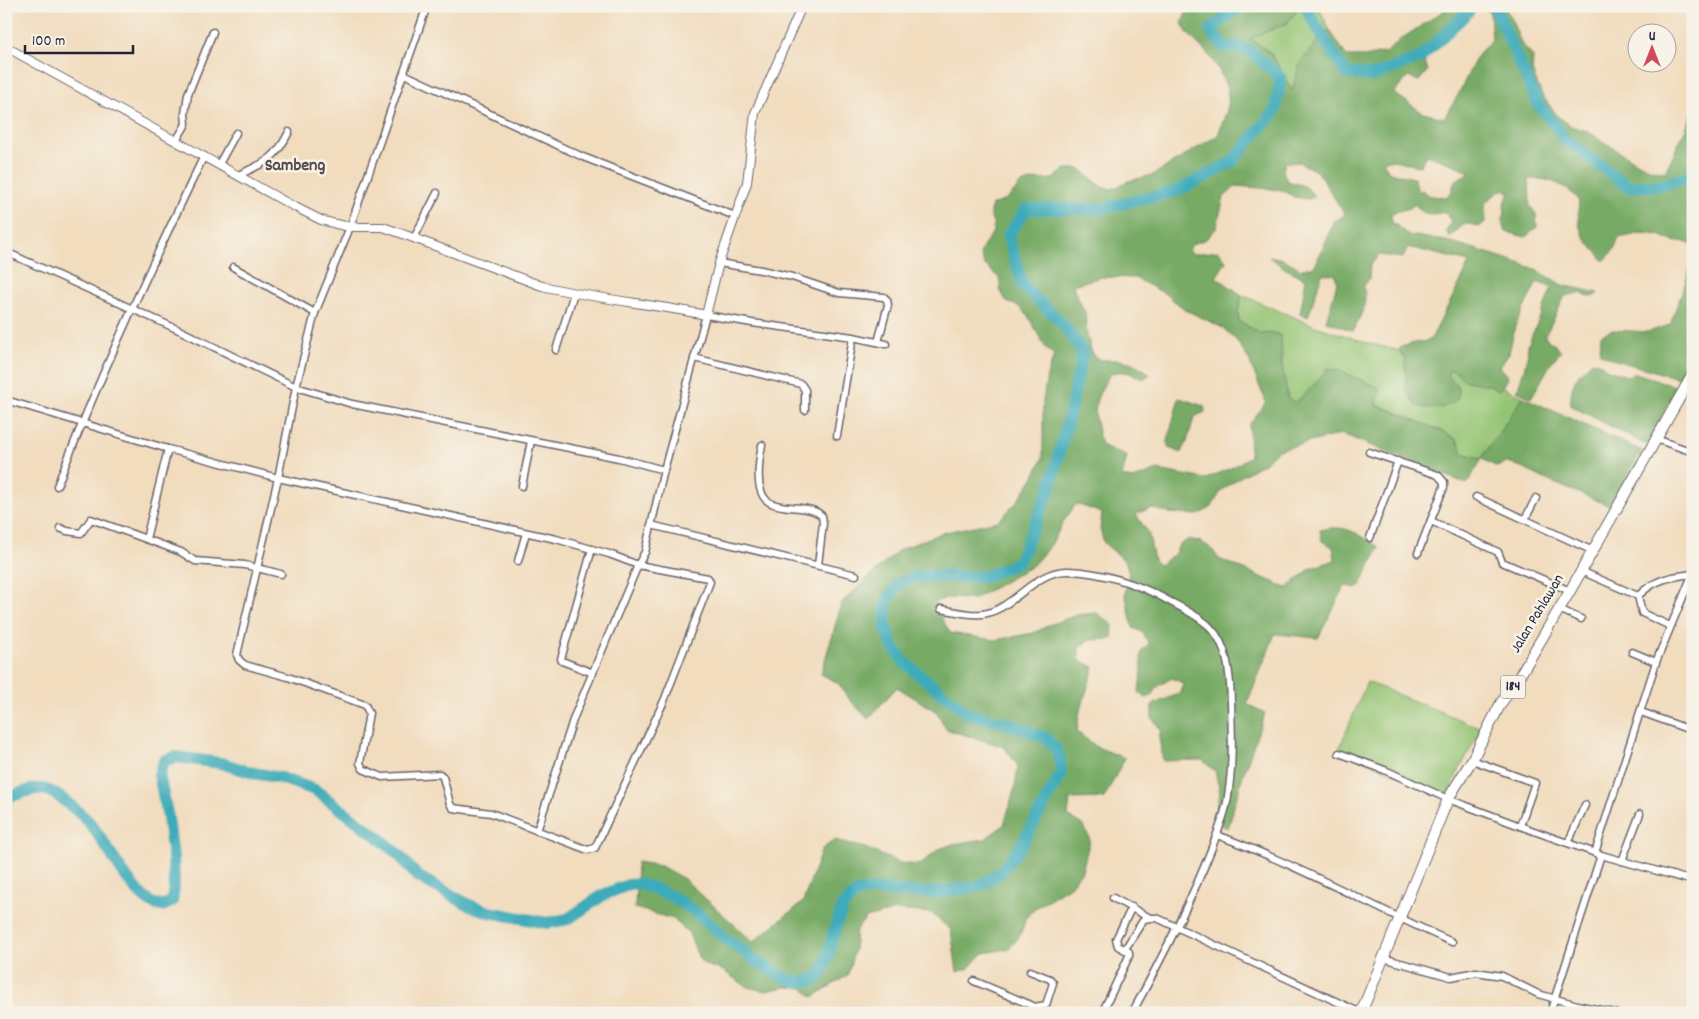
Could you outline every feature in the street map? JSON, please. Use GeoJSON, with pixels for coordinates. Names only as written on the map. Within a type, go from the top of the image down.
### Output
{"type":"FeatureCollection","features":[{"type":"Feature","properties":{"kind":"main road","name":"Jalan Pahlawan"},"geometry":{"type":"LineString","coordinates":[[1361,1013],[1448,799],[1472,760],[1501,703],[1570,591],[1693,374]]}},
{"type":"Feature","properties":{"kind":"street"},"geometry":{"type":"LineString","coordinates":[[6,400],[168,449],[278,478],[526,533],[592,549],[638,565],[706,576],[710,582],[664,700],[595,848],[588,850],[491,813],[453,808],[450,804],[444,777],[440,774],[382,777],[363,769],[360,763],[368,713],[365,705],[288,677],[245,664],[238,655],[278,478],[296,387],[315,313],[350,227],[427,6]]}},
{"type":"Feature","properties":{"kind":"street"},"geometry":{"type":"LineString","coordinates":[[537,831],[574,717],[645,552],[664,470],[719,264],[747,183],[755,113],[802,6]]}},
{"type":"Feature","properties":{"kind":"street"},"geometry":{"type":"LineString","coordinates":[[176,141],[186,124],[185,114],[188,94],[213,32]]}},
{"type":"Feature","properties":{"kind":"street"},"geometry":{"type":"LineString","coordinates":[[6,47],[309,215],[350,227],[383,227],[521,279],[574,293],[656,305],[752,323],[853,337],[886,344]]}},
{"type":"Feature","properties":{"kind":"street"},"geometry":{"type":"LineString","coordinates":[[404,74],[582,157],[735,216]]}},
{"type":"Feature","properties":{"kind":"street"},"geometry":{"type":"LineString","coordinates":[[238,175],[264,163],[276,154],[289,132]]}},
{"type":"Feature","properties":{"kind":"street"},"geometry":{"type":"LineString","coordinates":[[219,164],[236,133]]}},
{"type":"Feature","properties":{"kind":"street"},"geometry":{"type":"LineString","coordinates":[[57,486],[81,424],[131,308],[204,156]]}},
{"type":"Feature","properties":{"kind":"street"},"geometry":{"type":"LineString","coordinates":[[414,238],[437,193]]}},
{"type":"Feature","properties":{"kind":"street"},"geometry":{"type":"LineString","coordinates":[[6,252],[131,308],[296,387],[352,404],[619,458],[664,470]]}},
{"type":"Feature","properties":{"kind":"street"},"geometry":{"type":"LineString","coordinates":[[719,264],[761,270],[839,293],[884,297],[888,305],[878,342]]}},
{"type":"Feature","properties":{"kind":"street"},"geometry":{"type":"LineString","coordinates":[[233,267],[315,313]]}},
{"type":"Feature","properties":{"kind":"street"},"geometry":{"type":"LineString","coordinates":[[556,350],[574,293]]}},
{"type":"Feature","properties":{"kind":"street"},"geometry":{"type":"LineString","coordinates":[[837,436],[853,337]]}},
{"type":"Feature","properties":{"kind":"street"},"geometry":{"type":"LineString","coordinates":[[694,358],[802,384],[806,390],[805,410]]}},
{"type":"Feature","properties":{"kind":"street"},"geometry":{"type":"LineString","coordinates":[[1656,439],[1693,452]]}},
{"type":"Feature","properties":{"kind":"street"},"geometry":{"type":"LineString","coordinates":[[522,486],[531,441]]}},
{"type":"Feature","properties":{"kind":"street"},"geometry":{"type":"LineString","coordinates":[[762,445],[758,465],[759,479],[763,495],[767,501],[775,505],[812,510],[822,516],[823,523],[818,565]]}},
{"type":"Feature","properties":{"kind":"street"},"geometry":{"type":"LineString","coordinates":[[146,539],[168,449]]}},
{"type":"Feature","properties":{"kind":"street"},"geometry":{"type":"LineString","coordinates":[[1368,452],[1438,475],[1444,482],[1444,487],[1418,553]]}},
{"type":"Feature","properties":{"kind":"street"},"geometry":{"type":"LineString","coordinates":[[1370,538],[1398,461]]}},
{"type":"Feature","properties":{"kind":"street"},"geometry":{"type":"LineString","coordinates":[[1476,497],[1593,551]]}},
{"type":"Feature","properties":{"kind":"street"},"geometry":{"type":"LineString","coordinates":[[1524,519],[1536,498]]}},
{"type":"Feature","properties":{"kind":"street"},"geometry":{"type":"LineString","coordinates":[[60,528],[81,533],[91,519],[181,552],[195,561],[232,563],[257,567],[281,574]]}},
{"type":"Feature","properties":{"kind":"street"},"geometry":{"type":"LineString","coordinates":[[1431,521],[1498,552],[1502,562],[1570,591]]}},
{"type":"Feature","properties":{"kind":"street"},"geometry":{"type":"LineString","coordinates":[[651,524],[856,575]]}},
{"type":"Feature","properties":{"kind":"street"},"geometry":{"type":"LineString","coordinates":[[518,561],[526,533]]}},
{"type":"Feature","properties":{"kind":"street"},"geometry":{"type":"LineString","coordinates":[[592,549],[561,659],[593,673]]}},
{"type":"Feature","properties":{"kind":"street"},"geometry":{"type":"LineString","coordinates":[[941,609],[981,615],[993,612],[1046,576],[1056,572],[1068,571],[1095,574],[1129,583],[1156,594],[1185,610],[1210,627],[1224,650],[1230,681],[1232,726],[1228,798],[1217,835],[1194,892],[1132,1013]]}},
{"type":"Feature","properties":{"kind":"street"},"geometry":{"type":"LineString","coordinates":[[1581,571],[1638,596]]}},
{"type":"Feature","properties":{"kind":"street"},"geometry":{"type":"LineString","coordinates":[[1638,596],[1656,582],[1692,576]]}},
{"type":"Feature","properties":{"kind":"street"},"geometry":{"type":"LineString","coordinates":[[1550,1013],[1656,662],[1692,576]]}},
{"type":"Feature","properties":{"kind":"street"},"geometry":{"type":"LineString","coordinates":[[1638,596],[1642,612],[1670,626]]}},
{"type":"Feature","properties":{"kind":"street"},"geometry":{"type":"LineString","coordinates":[[1559,609],[1581,619]]}},
{"type":"Feature","properties":{"kind":"street"},"geometry":{"type":"LineString","coordinates":[[1632,652],[1656,662]]}},
{"type":"Feature","properties":{"kind":"street"},"geometry":{"type":"LineString","coordinates":[[1641,712],[1693,731]]}},
{"type":"Feature","properties":{"kind":"street"},"geometry":{"type":"LineString","coordinates":[[1339,753],[1387,771],[1448,799],[1520,826],[1598,854],[1693,881]]}},
{"type":"Feature","properties":{"kind":"street"},"geometry":{"type":"LineString","coordinates":[[1472,760],[1535,783],[1520,826]]}},
{"type":"Feature","properties":{"kind":"street"},"geometry":{"type":"LineString","coordinates":[[1568,843],[1585,805]]}},
{"type":"Feature","properties":{"kind":"street"},"geometry":{"type":"LineString","coordinates":[[1622,861],[1640,814]]}},
{"type":"Feature","properties":{"kind":"street"},"geometry":{"type":"LineString","coordinates":[[1217,835],[1324,880],[1400,919],[1452,942]]}},
{"type":"Feature","properties":{"kind":"street"},"geometry":{"type":"LineString","coordinates":[[1113,898],[1150,918]]}},
{"type":"Feature","properties":{"kind":"street"},"geometry":{"type":"LineString","coordinates":[[1102,1013],[1129,956],[1129,952],[1118,946],[1116,939],[1132,907]]}},
{"type":"Feature","properties":{"kind":"street"},"geometry":{"type":"LineString","coordinates":[[1125,949],[1142,922],[1150,918],[1157,918],[1361,1013]]}},
{"type":"Feature","properties":{"kind":"street"},"geometry":{"type":"LineString","coordinates":[[1383,958],[1451,977],[1476,972],[1502,976],[1538,994],[1615,1013]]}},
{"type":"Feature","properties":{"kind":"street"},"geometry":{"type":"LineString","coordinates":[[974,981],[1034,1010],[1046,1005],[1053,983],[1050,979],[1030,971]]}},
{"type":"Feature","properties":{"kind":"green space"},"geometry":{"type":"Polygon","coordinates":[[[1189,6],[1301,6],[1287,23],[1250,39],[1271,53],[1292,91],[1300,62],[1329,29],[1347,57],[1365,57],[1387,52],[1401,39],[1451,6],[1504,6],[1521,43],[1533,57],[1532,71],[1542,95],[1558,117],[1571,126],[1587,131],[1634,161],[1651,169],[1665,172],[1693,113],[1693,245],[1682,241],[1676,242],[1659,235],[1642,233],[1619,238],[1613,251],[1604,261],[1582,234],[1578,211],[1579,200],[1562,186],[1544,180],[1529,179],[1530,206],[1536,214],[1537,227],[1526,237],[1506,232],[1502,220],[1505,214],[1504,204],[1510,193],[1504,189],[1485,203],[1486,221],[1479,227],[1469,224],[1463,225],[1450,237],[1446,231],[1451,222],[1446,212],[1425,213],[1415,204],[1410,208],[1391,213],[1392,222],[1409,235],[1452,242],[1536,269],[1562,285],[1599,293],[1592,297],[1580,293],[1565,296],[1545,338],[1561,352],[1553,360],[1531,398],[1517,391],[1527,360],[1528,345],[1552,288],[1537,282],[1515,326],[1509,353],[1499,367],[1505,372],[1508,379],[1499,390],[1489,385],[1466,381],[1454,371],[1449,370],[1448,375],[1458,387],[1458,398],[1448,405],[1433,409],[1416,405],[1406,389],[1405,357],[1401,355],[1400,348],[1431,339],[1469,262],[1408,247],[1403,258],[1379,255],[1370,265],[1369,279],[1363,287],[1365,293],[1364,304],[1353,331],[1326,321],[1337,283],[1335,274],[1322,274],[1308,317],[1300,314],[1306,279],[1286,269],[1269,257],[1282,259],[1300,269],[1314,267],[1333,222],[1345,215],[1318,172],[1299,162],[1285,162],[1283,171],[1287,181],[1306,187],[1314,196],[1310,199],[1294,197],[1283,190],[1236,186],[1224,197],[1216,229],[1206,239],[1192,244],[1189,250],[1193,254],[1219,251],[1226,262],[1216,277],[1242,295],[1238,311],[1239,321],[1261,334],[1273,333],[1281,335],[1282,364],[1288,399],[1296,402],[1328,368],[1338,370],[1380,388],[1377,405],[1439,430],[1457,440],[1463,453],[1481,459],[1523,397],[1642,451],[1610,506],[1549,481],[1512,463],[1505,463],[1497,467],[1482,459],[1467,484],[1342,434],[1278,450],[1264,463],[1221,491],[1211,508],[1197,515],[1169,513],[1151,508],[1136,514],[1149,535],[1154,560],[1159,565],[1174,555],[1179,545],[1189,539],[1201,542],[1211,548],[1219,559],[1287,588],[1311,568],[1335,560],[1333,547],[1322,541],[1320,530],[1329,528],[1345,529],[1358,534],[1379,547],[1359,588],[1345,586],[1318,638],[1275,634],[1247,704],[1265,713],[1243,775],[1228,828],[1212,821],[1220,793],[1215,771],[1202,760],[1163,761],[1159,738],[1161,730],[1152,718],[1152,705],[1181,692],[1183,683],[1172,678],[1158,686],[1152,696],[1146,698],[1139,693],[1142,653],[1149,644],[1142,632],[1133,628],[1125,593],[1129,575],[1126,562],[1104,543],[1100,529],[1102,513],[1076,504],[1051,545],[1032,566],[974,599],[946,598],[933,603],[950,633],[995,640],[1034,633],[1049,625],[1077,615],[1097,613],[1113,625],[1112,639],[1090,640],[1079,647],[1079,660],[1094,667],[1079,715],[1077,732],[1097,747],[1125,758],[1104,798],[1070,799],[1068,816],[1084,826],[1090,840],[1082,871],[1070,886],[1035,908],[1026,919],[1019,938],[1008,949],[984,953],[968,969],[957,972],[951,930],[931,913],[896,910],[866,918],[856,930],[854,950],[848,975],[813,997],[803,988],[785,987],[766,991],[747,987],[722,970],[705,965],[699,959],[689,933],[673,919],[635,908],[637,862],[661,866],[684,879],[753,942],[803,902],[822,849],[835,840],[865,848],[900,863],[919,865],[939,849],[953,844],[985,839],[1004,825],[1015,787],[1018,766],[1004,747],[946,729],[937,712],[897,687],[868,719],[850,700],[838,683],[821,674],[842,602],[899,550],[941,533],[998,521],[1016,503],[1033,478],[1043,458],[1043,401],[1047,376],[1054,355],[1045,347],[1028,316],[1018,306],[1007,302],[1000,290],[1000,279],[984,264],[980,254],[994,227],[990,215],[991,208],[993,204],[1002,202],[1009,197],[1020,184],[1035,180],[1053,179],[1066,169],[1080,169],[1102,187],[1113,189],[1128,181],[1153,175],[1218,135],[1228,105],[1225,83],[1213,61],[1189,35],[1182,23],[1189,6]],[[1482,8],[1476,10],[1470,18],[1446,36],[1424,59],[1428,70],[1419,81],[1408,77],[1394,93],[1423,113],[1444,118],[1478,56],[1492,40],[1490,13],[1482,8]],[[1426,155],[1420,166],[1396,161],[1383,161],[1389,172],[1414,178],[1418,192],[1422,190],[1430,196],[1446,197],[1452,191],[1456,181],[1470,172],[1426,155]],[[1101,277],[1073,285],[1078,300],[1085,312],[1087,335],[1092,354],[1100,360],[1121,360],[1132,363],[1150,374],[1143,379],[1127,373],[1111,373],[1097,400],[1095,415],[1101,445],[1127,456],[1122,477],[1133,479],[1158,470],[1206,479],[1235,466],[1250,456],[1249,425],[1266,402],[1249,360],[1236,340],[1223,328],[1186,310],[1164,293],[1135,278],[1101,277]]]}},
{"type":"Feature","properties":{"kind":"green space"},"geometry":{"type":"Polygon","coordinates":[[[1301,6],[1318,6],[1329,29],[1300,62],[1292,92],[1271,53],[1250,39],[1287,23],[1301,6]]]}},
{"type":"Feature","properties":{"kind":"green space"},"geometry":{"type":"Polygon","coordinates":[[[1693,261],[1693,360],[1682,379],[1615,360],[1600,353],[1601,335],[1612,330],[1648,332],[1670,325],[1693,261]]]}},
{"type":"Feature","properties":{"kind":"green space"},"geometry":{"type":"Polygon","coordinates":[[[1242,295],[1315,326],[1485,378],[1523,397],[1482,459],[1463,453],[1457,440],[1439,430],[1376,404],[1380,388],[1338,370],[1327,369],[1314,386],[1296,403],[1287,399],[1282,364],[1281,335],[1273,333],[1261,334],[1239,321],[1238,311],[1242,295]]]}},
{"type":"Feature","properties":{"kind":"green space"},"geometry":{"type":"Polygon","coordinates":[[[1593,361],[1601,364],[1608,370],[1627,376],[1636,373],[1677,387],[1647,445],[1571,406],[1575,380],[1593,361]]]}},
{"type":"Feature","properties":{"kind":"green space"},"geometry":{"type":"Polygon","coordinates":[[[1179,398],[1204,406],[1205,412],[1194,417],[1187,442],[1181,453],[1169,448],[1167,443],[1179,398]]]}},
{"type":"Feature","properties":{"kind":"green space"},"geometry":{"type":"Polygon","coordinates":[[[1367,682],[1481,728],[1446,796],[1339,749],[1367,682]]]}},
{"type":"Feature","properties":{"kind":"waterway"},"geometry":{"type":"LineString","coordinates":[[6,798],[38,789],[48,790],[60,797],[87,820],[140,894],[151,902],[162,906],[172,901],[174,888],[173,857],[168,818],[159,775],[164,761],[175,757],[221,763],[253,773],[281,778],[315,790],[378,837],[398,854],[417,876],[469,905],[489,912],[547,923],[568,919],[603,895],[628,885],[639,884],[673,897],[697,913],[724,937],[759,963],[785,978],[798,982],[815,980],[822,973],[843,906],[859,892],[875,890],[932,893],[975,887],[986,882],[1001,872],[1021,846],[1061,774],[1060,759],[1056,749],[1046,738],[1010,724],[968,714],[904,662],[893,647],[886,627],[886,604],[898,584],[917,576],[984,577],[1018,563],[1049,491],[1083,353],[1063,324],[1023,286],[1008,236],[1026,209],[1099,209],[1177,191],[1232,162],[1275,111],[1281,78],[1248,49],[1223,46],[1210,30],[1240,6]]}},
{"type":"Feature","properties":{"kind":"waterway"},"geometry":{"type":"LineString","coordinates":[[1305,6],[1346,73],[1372,76],[1420,58],[1467,13],[1471,6]]}},
{"type":"Feature","properties":{"kind":"waterway"},"geometry":{"type":"LineString","coordinates":[[1494,6],[1538,104],[1566,140],[1629,187],[1663,185],[1693,175]]}},
{"type":"Feature","properties":{"kind":"district","name":"Sambeng"},"geometry":{"type":"Point","coordinates":[295,166]}}]}
